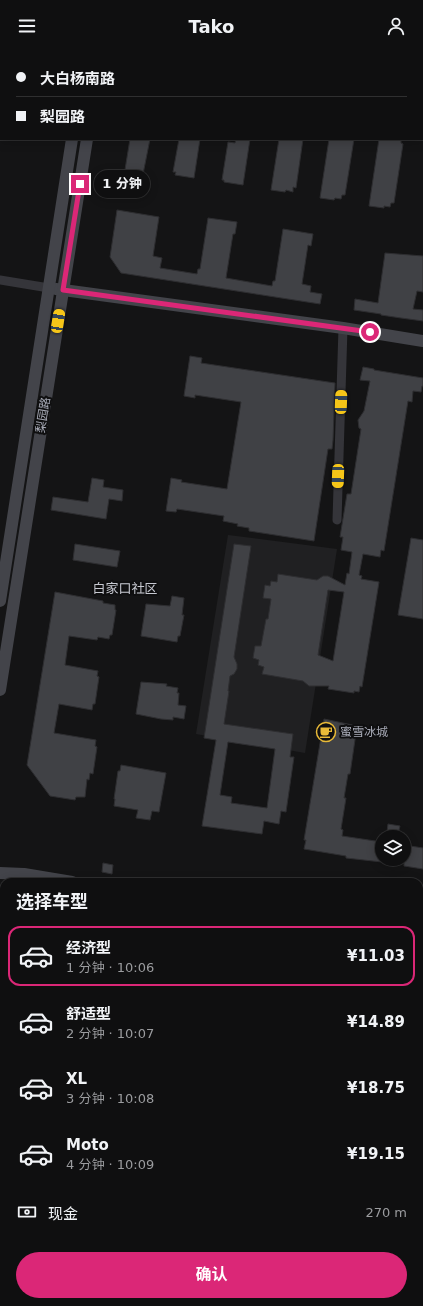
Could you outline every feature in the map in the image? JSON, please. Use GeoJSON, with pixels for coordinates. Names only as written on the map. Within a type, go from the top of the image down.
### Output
{"type":"FeatureCollection","features":[{"type":"Feature","properties":{"kind":"main road","name":"梨园路"},"geometry":{"type":"LineString","coordinates":[[0,602],[4,553],[49,288],[72,140]]}},
{"type":"Feature","properties":{"kind":"main road","name":"梨园路"},"geometry":{"type":"LineString","coordinates":[[0,690],[88,140]]}},
{"type":"Feature","properties":{"kind":"main road"},"geometry":{"type":"LineString","coordinates":[[49,288],[343,328],[423,341]]}},
{"type":"Feature","properties":{"kind":"main road"},"geometry":{"type":"LineString","coordinates":[[0,873],[24,874],[48,878]]}},
{"type":"Feature","properties":{"kind":"street"},"geometry":{"type":"LineString","coordinates":[[0,280],[49,288]]}},
{"type":"Feature","properties":{"kind":"street"},"geometry":{"type":"LineString","coordinates":[[337,520],[343,328]]}},
{"type":"Feature","properties":{"kind":"shaded area"},"geometry":{"type":"Polygon","coordinates":[[[228,535],[337,549],[305,753],[196,734],[228,535]]]}},
{"type":"Feature","properties":{"kind":"building"},"geometry":{"type":"Polygon","coordinates":[[[130,140],[150,140],[142,179],[124,176],[130,140]]]}},
{"type":"Feature","properties":{"kind":"building"},"geometry":{"type":"Polygon","coordinates":[[[179,140],[200,140],[194,178],[175,175],[176,172],[173,172],[179,140]]]}},
{"type":"Feature","properties":{"kind":"building"},"geometry":{"type":"Polygon","coordinates":[[[236,140],[250,140],[243,185],[224,182],[224,180],[222,180],[228,142],[235,143],[236,140]]]}},
{"type":"Feature","properties":{"kind":"building"},"geometry":{"type":"Polygon","coordinates":[[[279,140],[303,140],[296,188],[293,187],[293,192],[286,190],[285,192],[271,190],[279,140]]]}},
{"type":"Feature","properties":{"kind":"building"},"geometry":{"type":"Polygon","coordinates":[[[329,140],[354,140],[345,195],[342,195],[341,199],[335,198],[334,200],[320,198],[329,140]]]}},
{"type":"Feature","properties":{"kind":"building"},"geometry":{"type":"Polygon","coordinates":[[[379,140],[401,140],[401,143],[403,144],[394,203],[391,203],[390,207],[384,206],[384,208],[369,206],[379,140]]]}},
{"type":"Feature","properties":{"kind":"building"},"geometry":{"type":"Polygon","coordinates":[[[117,210],[159,217],[153,256],[162,258],[160,268],[197,274],[198,269],[200,269],[208,218],[237,222],[235,234],[233,234],[226,278],[272,286],[273,281],[275,281],[283,229],[313,234],[311,246],[308,245],[302,284],[311,286],[310,292],[322,294],[320,304],[121,273],[110,257],[117,210]]]}},
{"type":"Feature","properties":{"kind":"building"},"geometry":{"type":"Polygon","coordinates":[[[385,253],[423,256],[423,292],[417,291],[413,309],[423,310],[423,321],[354,310],[355,299],[378,303],[385,253]]]}},
{"type":"Feature","properties":{"kind":"building"},"geometry":{"type":"Polygon","coordinates":[[[190,356],[202,358],[201,363],[335,383],[332,449],[328,449],[314,541],[249,531],[249,528],[223,521],[224,516],[177,509],[176,512],[166,511],[171,478],[182,480],[181,482],[227,489],[241,402],[195,395],[195,398],[184,396],[190,356]]]}},
{"type":"Feature","properties":{"kind":"building"},"geometry":{"type":"Polygon","coordinates":[[[363,367],[423,378],[423,386],[421,392],[413,391],[412,402],[408,401],[384,551],[381,550],[380,557],[363,554],[359,575],[362,576],[361,579],[379,582],[362,687],[360,686],[359,692],[354,691],[354,693],[328,689],[329,686],[309,686],[303,681],[262,674],[264,667],[258,665],[259,660],[253,658],[255,646],[261,646],[266,619],[268,619],[271,599],[263,598],[265,585],[270,586],[271,581],[277,582],[278,574],[317,580],[323,576],[328,576],[345,585],[347,573],[349,574],[352,552],[341,550],[343,537],[340,537],[347,494],[351,494],[361,429],[359,428],[358,420],[364,411],[370,381],[360,380],[363,367]],[[328,590],[318,655],[333,661],[344,592],[328,590]]]}},
{"type":"Feature","properties":{"kind":"building"},"geometry":{"type":"Polygon","coordinates":[[[92,478],[104,480],[103,487],[123,490],[122,501],[109,499],[106,519],[51,510],[53,497],[88,502],[92,478]]]}},
{"type":"Feature","properties":{"kind":"building"},"geometry":{"type":"Polygon","coordinates":[[[411,538],[423,540],[423,619],[398,615],[411,538]]]}},
{"type":"Feature","properties":{"kind":"building"},"geometry":{"type":"Polygon","coordinates":[[[75,544],[120,551],[117,567],[73,560],[75,544]]]}},
{"type":"Feature","properties":{"kind":"building"},"geometry":{"type":"Polygon","coordinates":[[[234,544],[251,546],[234,657],[237,664],[237,669],[234,674],[230,676],[224,724],[293,734],[290,757],[294,757],[286,812],[281,811],[279,824],[264,821],[262,834],[202,826],[216,740],[204,738],[234,544]],[[228,742],[220,795],[232,797],[231,803],[267,808],[275,749],[228,742]]]}},
{"type":"Feature","properties":{"kind":"building"},"geometry":{"type":"Polygon","coordinates":[[[55,592],[103,601],[103,603],[115,605],[116,610],[112,635],[110,635],[109,639],[98,637],[97,640],[69,636],[65,665],[98,671],[97,676],[99,677],[95,704],[93,704],[92,710],[59,704],[54,733],[96,740],[95,746],[97,747],[93,774],[90,773],[89,780],[87,779],[85,797],[76,797],[75,800],[50,796],[27,765],[55,592]]]}},
{"type":"Feature","properties":{"kind":"building"},"geometry":{"type":"Polygon","coordinates":[[[172,596],[184,598],[182,615],[184,615],[180,636],[178,636],[177,642],[141,636],[146,604],[170,606],[172,596]]]}},
{"type":"Feature","properties":{"kind":"building"},"geometry":{"type":"Polygon","coordinates":[[[141,682],[167,684],[166,686],[178,688],[178,705],[186,706],[184,719],[173,717],[173,720],[161,719],[136,714],[141,682]]]}},
{"type":"Feature","properties":{"kind":"building"},"geometry":{"type":"Polygon","coordinates":[[[324,719],[357,726],[350,774],[348,774],[344,798],[346,798],[341,829],[343,830],[342,836],[375,841],[375,861],[346,858],[346,856],[304,849],[306,840],[304,840],[324,719]]]}},
{"type":"Feature","properties":{"kind":"building"},"geometry":{"type":"Polygon","coordinates":[[[121,765],[166,773],[159,812],[152,811],[150,820],[136,818],[138,810],[114,806],[118,771],[120,771],[121,765]]]}},
{"type":"Feature","properties":{"kind":"building"},"geometry":{"type":"Polygon","coordinates":[[[388,824],[400,826],[399,830],[387,830],[388,824]]]}},
{"type":"Feature","properties":{"kind":"building"},"geometry":{"type":"Polygon","coordinates":[[[411,846],[423,848],[423,869],[404,866],[411,866],[411,846]]]}},
{"type":"Feature","properties":{"kind":"building"},"geometry":{"type":"Polygon","coordinates":[[[103,863],[113,865],[112,874],[102,872],[103,863]]]}},
{"type":"Feature","properties":{"kind":"place","name":"蜜雪冰城"},"geometry":{"type":"Point","coordinates":[326,732]}},
{"type":"Feature","properties":{"kind":"district","name":"白家口社区"},"geometry":{"type":"Point","coordinates":[125,588]}},
{"type":"Feature","properties":{"kind":"route"},"geometry":{"type":"LineString","coordinates":[[80,184],[63,290],[370,332]]}}]}
